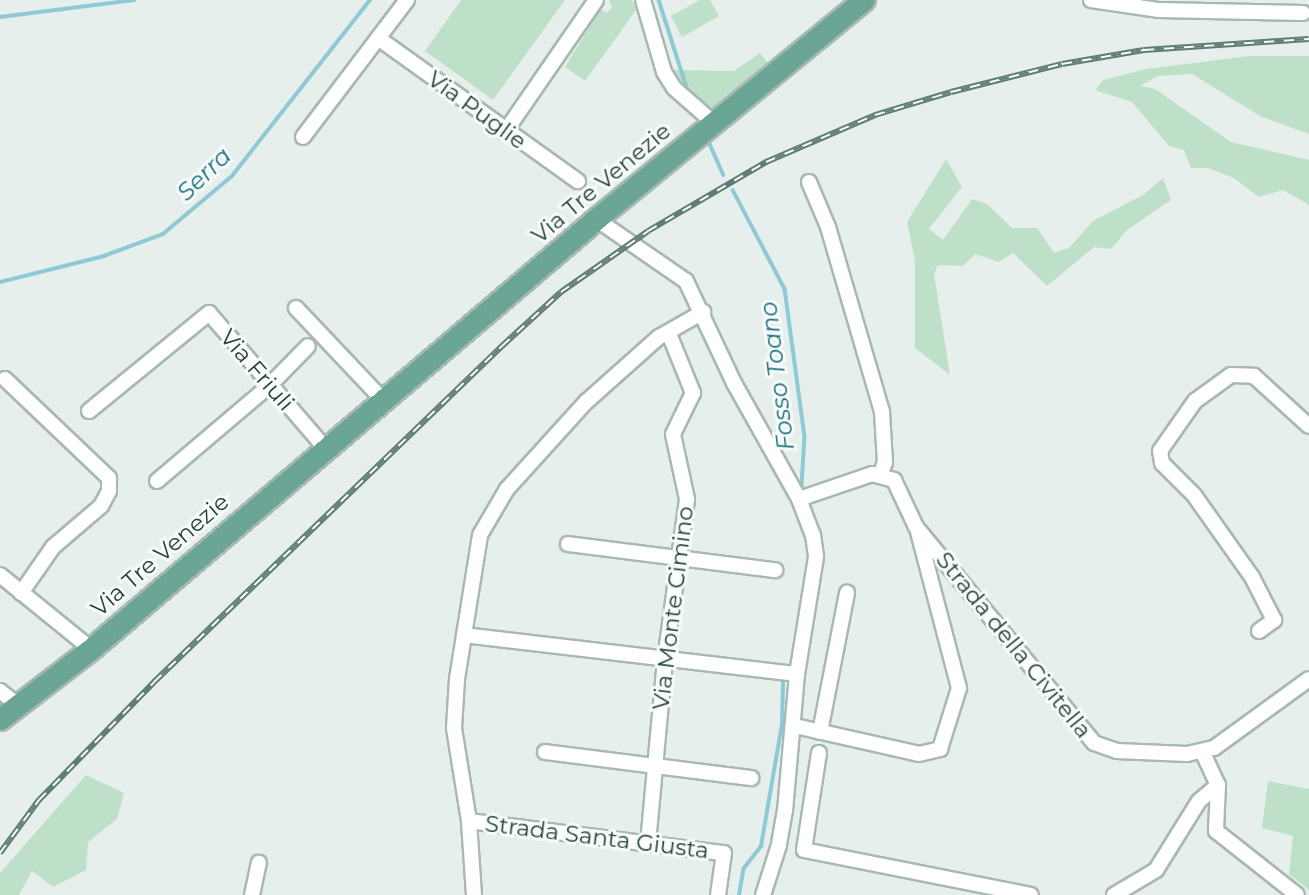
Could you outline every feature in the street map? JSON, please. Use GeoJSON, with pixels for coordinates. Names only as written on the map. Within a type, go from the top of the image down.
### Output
{"type":"FeatureCollection","features":[{"type":"Feature","properties":{"kind":"main road","name":"Via Tre Venezie"},"geometry":{"type":"LineString","coordinates":[[0,719],[91,649],[325,448],[855,3]]}},
{"type":"Feature","properties":{"kind":"street"},"geometry":{"type":"LineString","coordinates":[[303,137],[407,0]]}},
{"type":"Feature","properties":{"kind":"street"},"geometry":{"type":"LineString","coordinates":[[505,132],[596,0]]}},
{"type":"Feature","properties":{"kind":"street"},"geometry":{"type":"LineString","coordinates":[[643,0],[664,72],[674,89],[714,123]]}},
{"type":"Feature","properties":{"kind":"street"},"geometry":{"type":"LineString","coordinates":[[1091,0],[1158,10],[1303,13]]}},
{"type":"Feature","properties":{"kind":"street","name":"Via Puglie"},"geometry":{"type":"LineString","coordinates":[[378,38],[505,132],[578,181]]}},
{"type":"Feature","properties":{"kind":"street"},"geometry":{"type":"LineString","coordinates":[[799,499],[872,474],[880,476],[885,462],[876,388],[828,228],[809,182]]}},
{"type":"Feature","properties":{"kind":"street"},"geometry":{"type":"LineString","coordinates":[[596,219],[687,281],[734,383],[799,499],[816,557],[797,674],[794,726],[779,845],[763,895]]}},
{"type":"Feature","properties":{"kind":"street"},"geometry":{"type":"LineString","coordinates":[[296,308],[384,401]]}},
{"type":"Feature","properties":{"kind":"street","name":"Strada Santa Giusta"},"geometry":{"type":"LineString","coordinates":[[474,895],[469,821],[454,728],[464,635],[480,535],[507,489],[586,402],[659,337],[670,334],[703,312]]}},
{"type":"Feature","properties":{"kind":"street","name":"Via Friuli"},"geometry":{"type":"LineString","coordinates":[[89,411],[209,313],[325,448]]}},
{"type":"Feature","properties":{"kind":"street","name":"Via Monte Cimino"},"geometry":{"type":"LineString","coordinates":[[648,843],[665,660],[687,499],[673,434],[693,393],[670,334]]}},
{"type":"Feature","properties":{"kind":"street"},"geometry":{"type":"LineString","coordinates":[[157,481],[270,386],[308,346]]}},
{"type":"Feature","properties":{"kind":"street"},"geometry":{"type":"LineString","coordinates":[[1259,631],[1274,620],[1252,577],[1194,495],[1163,463],[1160,451],[1195,401],[1231,375],[1245,372],[1273,390],[1309,426]]}},
{"type":"Feature","properties":{"kind":"street"},"geometry":{"type":"LineString","coordinates":[[5,379],[109,478],[109,491],[101,506],[53,547],[21,593]]}},
{"type":"Feature","properties":{"kind":"street","name":"Strada della Civitella"},"geometry":{"type":"LineString","coordinates":[[880,476],[894,480],[916,527],[1094,743],[1116,751],[1202,751]]}},
{"type":"Feature","properties":{"kind":"street"},"geometry":{"type":"LineString","coordinates":[[794,726],[919,754],[940,750],[959,688],[916,527]]}},
{"type":"Feature","properties":{"kind":"street"},"geometry":{"type":"LineString","coordinates":[[568,544],[775,570]]}},
{"type":"Feature","properties":{"kind":"street"},"geometry":{"type":"LineString","coordinates":[[0,575],[91,649]]}},
{"type":"Feature","properties":{"kind":"street"},"geometry":{"type":"LineString","coordinates":[[820,732],[847,593]]}},
{"type":"Feature","properties":{"kind":"street"},"geometry":{"type":"LineString","coordinates":[[464,635],[797,674]]}},
{"type":"Feature","properties":{"kind":"street"},"geometry":{"type":"LineString","coordinates":[[1297,895],[1216,831],[1219,785],[1202,751],[1214,748],[1309,678]]}},
{"type":"Feature","properties":{"kind":"street"},"geometry":{"type":"LineString","coordinates":[[0,691],[18,705]]}},
{"type":"Feature","properties":{"kind":"street"},"geometry":{"type":"LineString","coordinates":[[545,752],[751,778]]}},
{"type":"Feature","properties":{"kind":"street"},"geometry":{"type":"LineString","coordinates":[[804,850],[819,753]]}},
{"type":"Feature","properties":{"kind":"street"},"geometry":{"type":"LineString","coordinates":[[1114,895],[1134,887],[1156,870],[1199,801],[1219,785]]}},
{"type":"Feature","properties":{"kind":"street","name":"Strada Santa Giusta"},"geometry":{"type":"LineString","coordinates":[[469,821],[724,853],[718,895]]}},
{"type":"Feature","properties":{"kind":"street"},"geometry":{"type":"LineString","coordinates":[[779,845],[1031,895]]}},
{"type":"Feature","properties":{"kind":"street"},"geometry":{"type":"LineString","coordinates":[[252,895],[259,863]]}},
{"type":"Feature","properties":{"kind":"green space"},"geometry":{"type":"Polygon","coordinates":[[[461,0],[565,0],[493,100],[425,51],[461,0]]]}},
{"type":"Feature","properties":{"kind":"green space"},"geometry":{"type":"Polygon","coordinates":[[[609,0],[632,0],[636,10],[585,81],[565,67],[600,9],[607,13],[612,7],[609,0]]]}},
{"type":"Feature","properties":{"kind":"green space"},"geometry":{"type":"Polygon","coordinates":[[[700,0],[710,0],[719,16],[682,37],[671,16],[700,0]]]}},
{"type":"Feature","properties":{"kind":"green space"},"geometry":{"type":"Polygon","coordinates":[[[760,53],[770,66],[715,110],[678,83],[672,70],[734,71],[760,53]]]}},
{"type":"Feature","properties":{"kind":"green space"},"geometry":{"type":"Polygon","coordinates":[[[1249,56],[1309,56],[1309,134],[1260,116],[1192,74],[1158,76],[1140,86],[1155,89],[1231,142],[1309,160],[1309,205],[1283,190],[1259,197],[1234,178],[1208,168],[1191,168],[1184,150],[1169,146],[1132,102],[1095,90],[1103,80],[1146,69],[1249,56]]]}},
{"type":"Feature","properties":{"kind":"green space"},"geometry":{"type":"Polygon","coordinates":[[[946,159],[962,187],[929,229],[943,240],[972,199],[987,204],[1012,228],[1037,228],[1054,253],[1069,248],[1093,221],[1143,195],[1163,178],[1171,200],[1127,230],[1111,249],[1094,247],[1047,286],[1013,253],[999,262],[975,254],[963,266],[938,265],[934,274],[950,375],[915,348],[915,261],[907,222],[946,159]]]}},
{"type":"Feature","properties":{"kind":"green space"},"geometry":{"type":"Polygon","coordinates":[[[86,775],[124,793],[117,819],[88,842],[86,870],[53,887],[32,871],[19,895],[0,895],[0,873],[86,775]]]}},
{"type":"Feature","properties":{"kind":"green space"},"geometry":{"type":"Polygon","coordinates":[[[1268,781],[1309,789],[1309,890],[1289,874],[1293,836],[1262,828],[1268,781]]]}},
{"type":"Feature","properties":{"kind":"waterway"},"geometry":{"type":"LineString","coordinates":[[0,17],[134,0]]}},
{"type":"Feature","properties":{"kind":"waterway","name":"Serra"},"geometry":{"type":"LineString","coordinates":[[0,282],[104,256],[163,234],[232,176],[370,0]]}},
{"type":"Feature","properties":{"kind":"waterway","name":"Fosso Toano"},"geometry":{"type":"LineString","coordinates":[[659,0],[687,88]]}},
{"type":"Feature","properties":{"kind":"waterway","name":"Fosso Toano"},"geometry":{"type":"LineString","coordinates":[[709,142],[724,175]]}},
{"type":"Feature","properties":{"kind":"waterway","name":"Fosso Toano"},"geometry":{"type":"LineString","coordinates":[[733,190],[785,289],[805,436],[802,487]]}},
{"type":"Feature","properties":{"kind":"waterway","name":"Fosso Toano"},"geometry":{"type":"LineString","coordinates":[[739,895],[744,868],[761,846],[782,725],[783,683]]}},
{"type":"Feature","properties":{"kind":"railway"},"geometry":{"type":"LineString","coordinates":[[0,853],[39,800],[154,682],[502,346],[561,292],[648,231],[766,162],[875,115],[951,92],[1062,64],[1144,50],[1309,39]]}}]}
